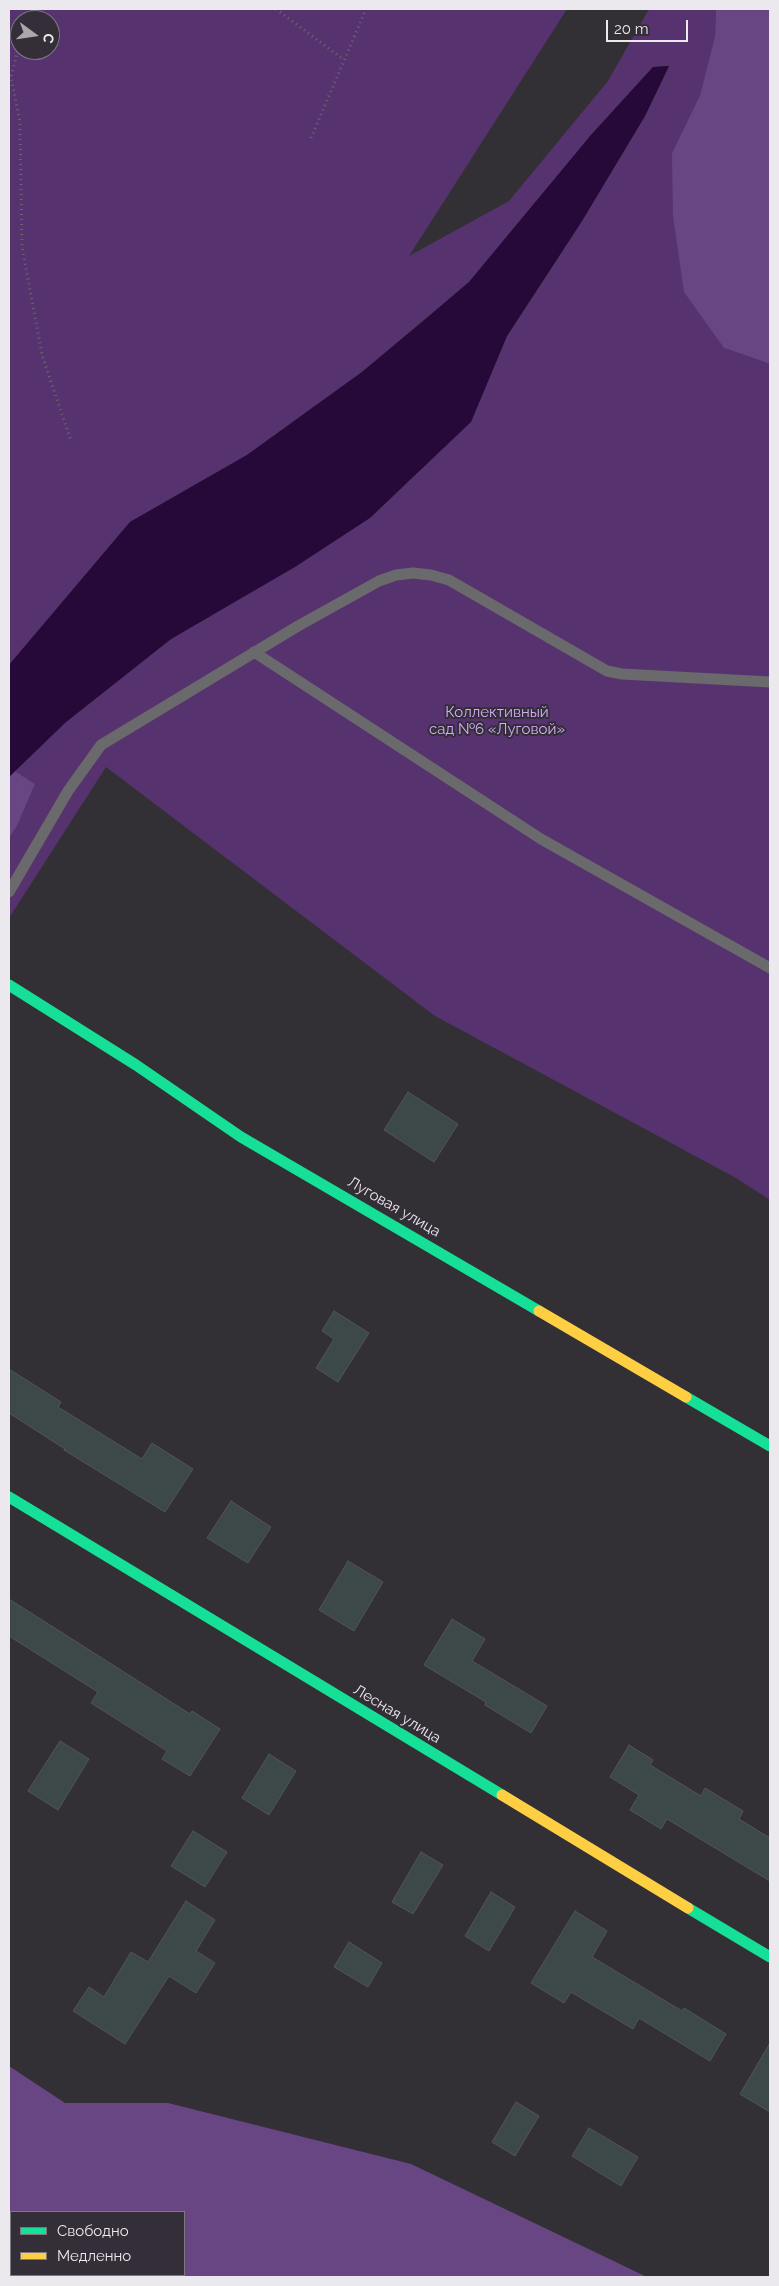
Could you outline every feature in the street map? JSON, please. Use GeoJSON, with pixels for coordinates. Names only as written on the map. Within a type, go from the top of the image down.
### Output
{"type":"FeatureCollection","features":[{"type":"Feature","properties":{"kind":"street","name":"Луговая улица"},"geometry":{"type":"LineString","coordinates":[[9,985],[136,1065],[241,1137],[770,1446]]}},
{"type":"Feature","properties":{"kind":"street","name":"Лесная улица"},"geometry":{"type":"LineString","coordinates":[[9,1497],[770,1957]]}},
{"type":"Feature","properties":{"kind":"lane"},"geometry":{"type":"LineString","coordinates":[[9,892],[68,791],[101,745],[254,652],[379,581],[396,575],[413,573],[432,575],[450,580],[607,671],[622,674],[770,682]]}},
{"type":"Feature","properties":{"kind":"lane"},"geometry":{"type":"LineString","coordinates":[[254,652],[541,839],[770,968]]}},
{"type":"Feature","properties":{"kind":"path"},"geometry":{"type":"LineString","coordinates":[[276,9],[344,60]]}},
{"type":"Feature","properties":{"kind":"path"},"geometry":{"type":"LineString","coordinates":[[311,138],[366,9]]}},
{"type":"Feature","properties":{"kind":"path"},"geometry":{"type":"LineString","coordinates":[[15,60],[11,77],[20,122],[22,247],[42,355],[71,441]]}},
{"type":"Feature","properties":{"kind":"green space","name":"Коллективный сад №6 «Луговой»"},"geometry":{"type":"Polygon","coordinates":[[[9,9],[567,9],[409,256],[509,201],[608,81],[649,9],[716,9],[715,36],[700,95],[672,153],[724,348],[770,364],[770,1200],[736,1178],[435,1016],[106,767],[9,918],[9,838],[17,826],[35,784],[15,771],[66,722],[171,639],[212,615],[476,409],[507,336],[582,221],[645,116],[669,66],[653,67],[591,135],[469,282],[362,372],[247,455],[130,522],[9,665],[9,9]]]}},
{"type":"Feature","properties":{"kind":"shaded area"},"geometry":{"type":"Polygon","coordinates":[[[716,9],[770,9],[770,364],[724,348],[684,292],[673,216],[672,153],[700,95],[715,36],[716,9]]]}},
{"type":"Feature","properties":{"kind":"shaded area"},"geometry":{"type":"Polygon","coordinates":[[[669,66],[645,116],[582,221],[507,336],[471,422],[370,518],[295,567],[171,639],[66,722],[9,777],[9,665],[130,522],[247,455],[362,372],[428,317],[469,282],[591,135],[653,67],[669,66]]]}},
{"type":"Feature","properties":{"kind":"shaded area"},"geometry":{"type":"Polygon","coordinates":[[[15,771],[35,784],[17,826],[9,838],[9,777],[15,771]]]}},
{"type":"Feature","properties":{"kind":"shaded area"},"geometry":{"type":"Polygon","coordinates":[[[9,2066],[65,2103],[168,2103],[411,2164],[647,2277],[9,2277],[9,2066]]]}},
{"type":"Feature","properties":{"kind":"building"},"geometry":{"type":"Polygon","coordinates":[[[408,1092],[458,1124],[434,1162],[384,1130],[408,1092]]]}},
{"type":"Feature","properties":{"kind":"building"},"geometry":{"type":"Polygon","coordinates":[[[334,1311],[369,1333],[338,1382],[316,1368],[334,1339],[322,1331],[334,1311]]]}},
{"type":"Feature","properties":{"kind":"building"},"geometry":{"type":"Polygon","coordinates":[[[9,1369],[61,1402],[58,1407],[142,1459],[152,1443],[193,1469],[165,1512],[64,1450],[9,1413],[9,1369]]]}},
{"type":"Feature","properties":{"kind":"building"},"geometry":{"type":"Polygon","coordinates":[[[231,1501],[271,1527],[248,1563],[207,1538],[231,1501]]]}},
{"type":"Feature","properties":{"kind":"building"},"geometry":{"type":"Polygon","coordinates":[[[348,1561],[383,1582],[354,1631],[319,1610],[348,1561]]]}},
{"type":"Feature","properties":{"kind":"building"},"geometry":{"type":"Polygon","coordinates":[[[9,1599],[190,1714],[192,1711],[220,1729],[190,1776],[162,1759],[167,1751],[91,1703],[98,1692],[9,1636],[9,1599]]]}},
{"type":"Feature","properties":{"kind":"building"},"geometry":{"type":"Polygon","coordinates":[[[452,1619],[485,1639],[472,1661],[547,1706],[531,1733],[485,1705],[486,1702],[424,1665],[452,1619]]]}},
{"type":"Feature","properties":{"kind":"building"},"geometry":{"type":"Polygon","coordinates":[[[60,1741],[89,1759],[58,1810],[28,1791],[60,1741]]]}},
{"type":"Feature","properties":{"kind":"building"},"geometry":{"type":"Polygon","coordinates":[[[629,1745],[653,1760],[650,1765],[701,1796],[705,1788],[743,1811],[739,1819],[770,1838],[770,1881],[667,1819],[661,1829],[630,1810],[639,1795],[610,1777],[629,1745]]]}},
{"type":"Feature","properties":{"kind":"building"},"geometry":{"type":"Polygon","coordinates":[[[269,1754],[296,1771],[269,1815],[242,1798],[269,1754]]]}},
{"type":"Feature","properties":{"kind":"building"},"geometry":{"type":"Polygon","coordinates":[[[193,1831],[227,1852],[205,1887],[171,1866],[193,1831]]]}},
{"type":"Feature","properties":{"kind":"building"},"geometry":{"type":"Polygon","coordinates":[[[421,1852],[443,1865],[413,1914],[392,1902],[421,1852]]]}},
{"type":"Feature","properties":{"kind":"building"},"geometry":{"type":"Polygon","coordinates":[[[491,1892],[515,1907],[489,1951],[465,1936],[491,1892]]]}},
{"type":"Feature","properties":{"kind":"building"},"geometry":{"type":"Polygon","coordinates":[[[186,1901],[215,1920],[196,1951],[215,1963],[196,1993],[169,1976],[125,2044],[73,2011],[89,1987],[104,1997],[131,1952],[148,1962],[186,1901]]]}},
{"type":"Feature","properties":{"kind":"building"},"geometry":{"type":"Polygon","coordinates":[[[575,1911],[607,1931],[592,1957],[682,2011],[684,2008],[726,2034],[710,2061],[639,2018],[633,2029],[571,1992],[564,2003],[531,1983],[575,1911]]]}},
{"type":"Feature","properties":{"kind":"building"},"geometry":{"type":"Polygon","coordinates":[[[349,1942],[382,1963],[368,1987],[334,1967],[349,1942]]]}},
{"type":"Feature","properties":{"kind":"building"},"geometry":{"type":"Polygon","coordinates":[[[770,2043],[770,2112],[740,2094],[770,2043]]]}},
{"type":"Feature","properties":{"kind":"building"},"geometry":{"type":"Polygon","coordinates":[[[516,2102],[539,2116],[515,2156],[492,2142],[516,2102]]]}},
{"type":"Feature","properties":{"kind":"building"},"geometry":{"type":"Polygon","coordinates":[[[589,2128],[638,2157],[621,2186],[572,2156],[589,2128]]]}},
{"type":"Feature","properties":{"kind":"traffic: fast"},"geometry":{"type":"LineString","coordinates":[[9,985],[136,1065],[241,1137],[539,1311]]}},
{"type":"Feature","properties":{"kind":"traffic: fast"},"geometry":{"type":"LineString","coordinates":[[686,1397],[770,1446]]}},
{"type":"Feature","properties":{"kind":"traffic: fast"},"geometry":{"type":"LineString","coordinates":[[9,1497],[502,1795]]}},
{"type":"Feature","properties":{"kind":"traffic: fast"},"geometry":{"type":"LineString","coordinates":[[688,1908],[770,1957]]}},
{"type":"Feature","properties":{"kind":"traffic: slow"},"geometry":{"type":"LineString","coordinates":[[539,1311],[686,1397]]}},
{"type":"Feature","properties":{"kind":"traffic: slow"},"geometry":{"type":"LineString","coordinates":[[502,1795],[688,1908]]}}]}
